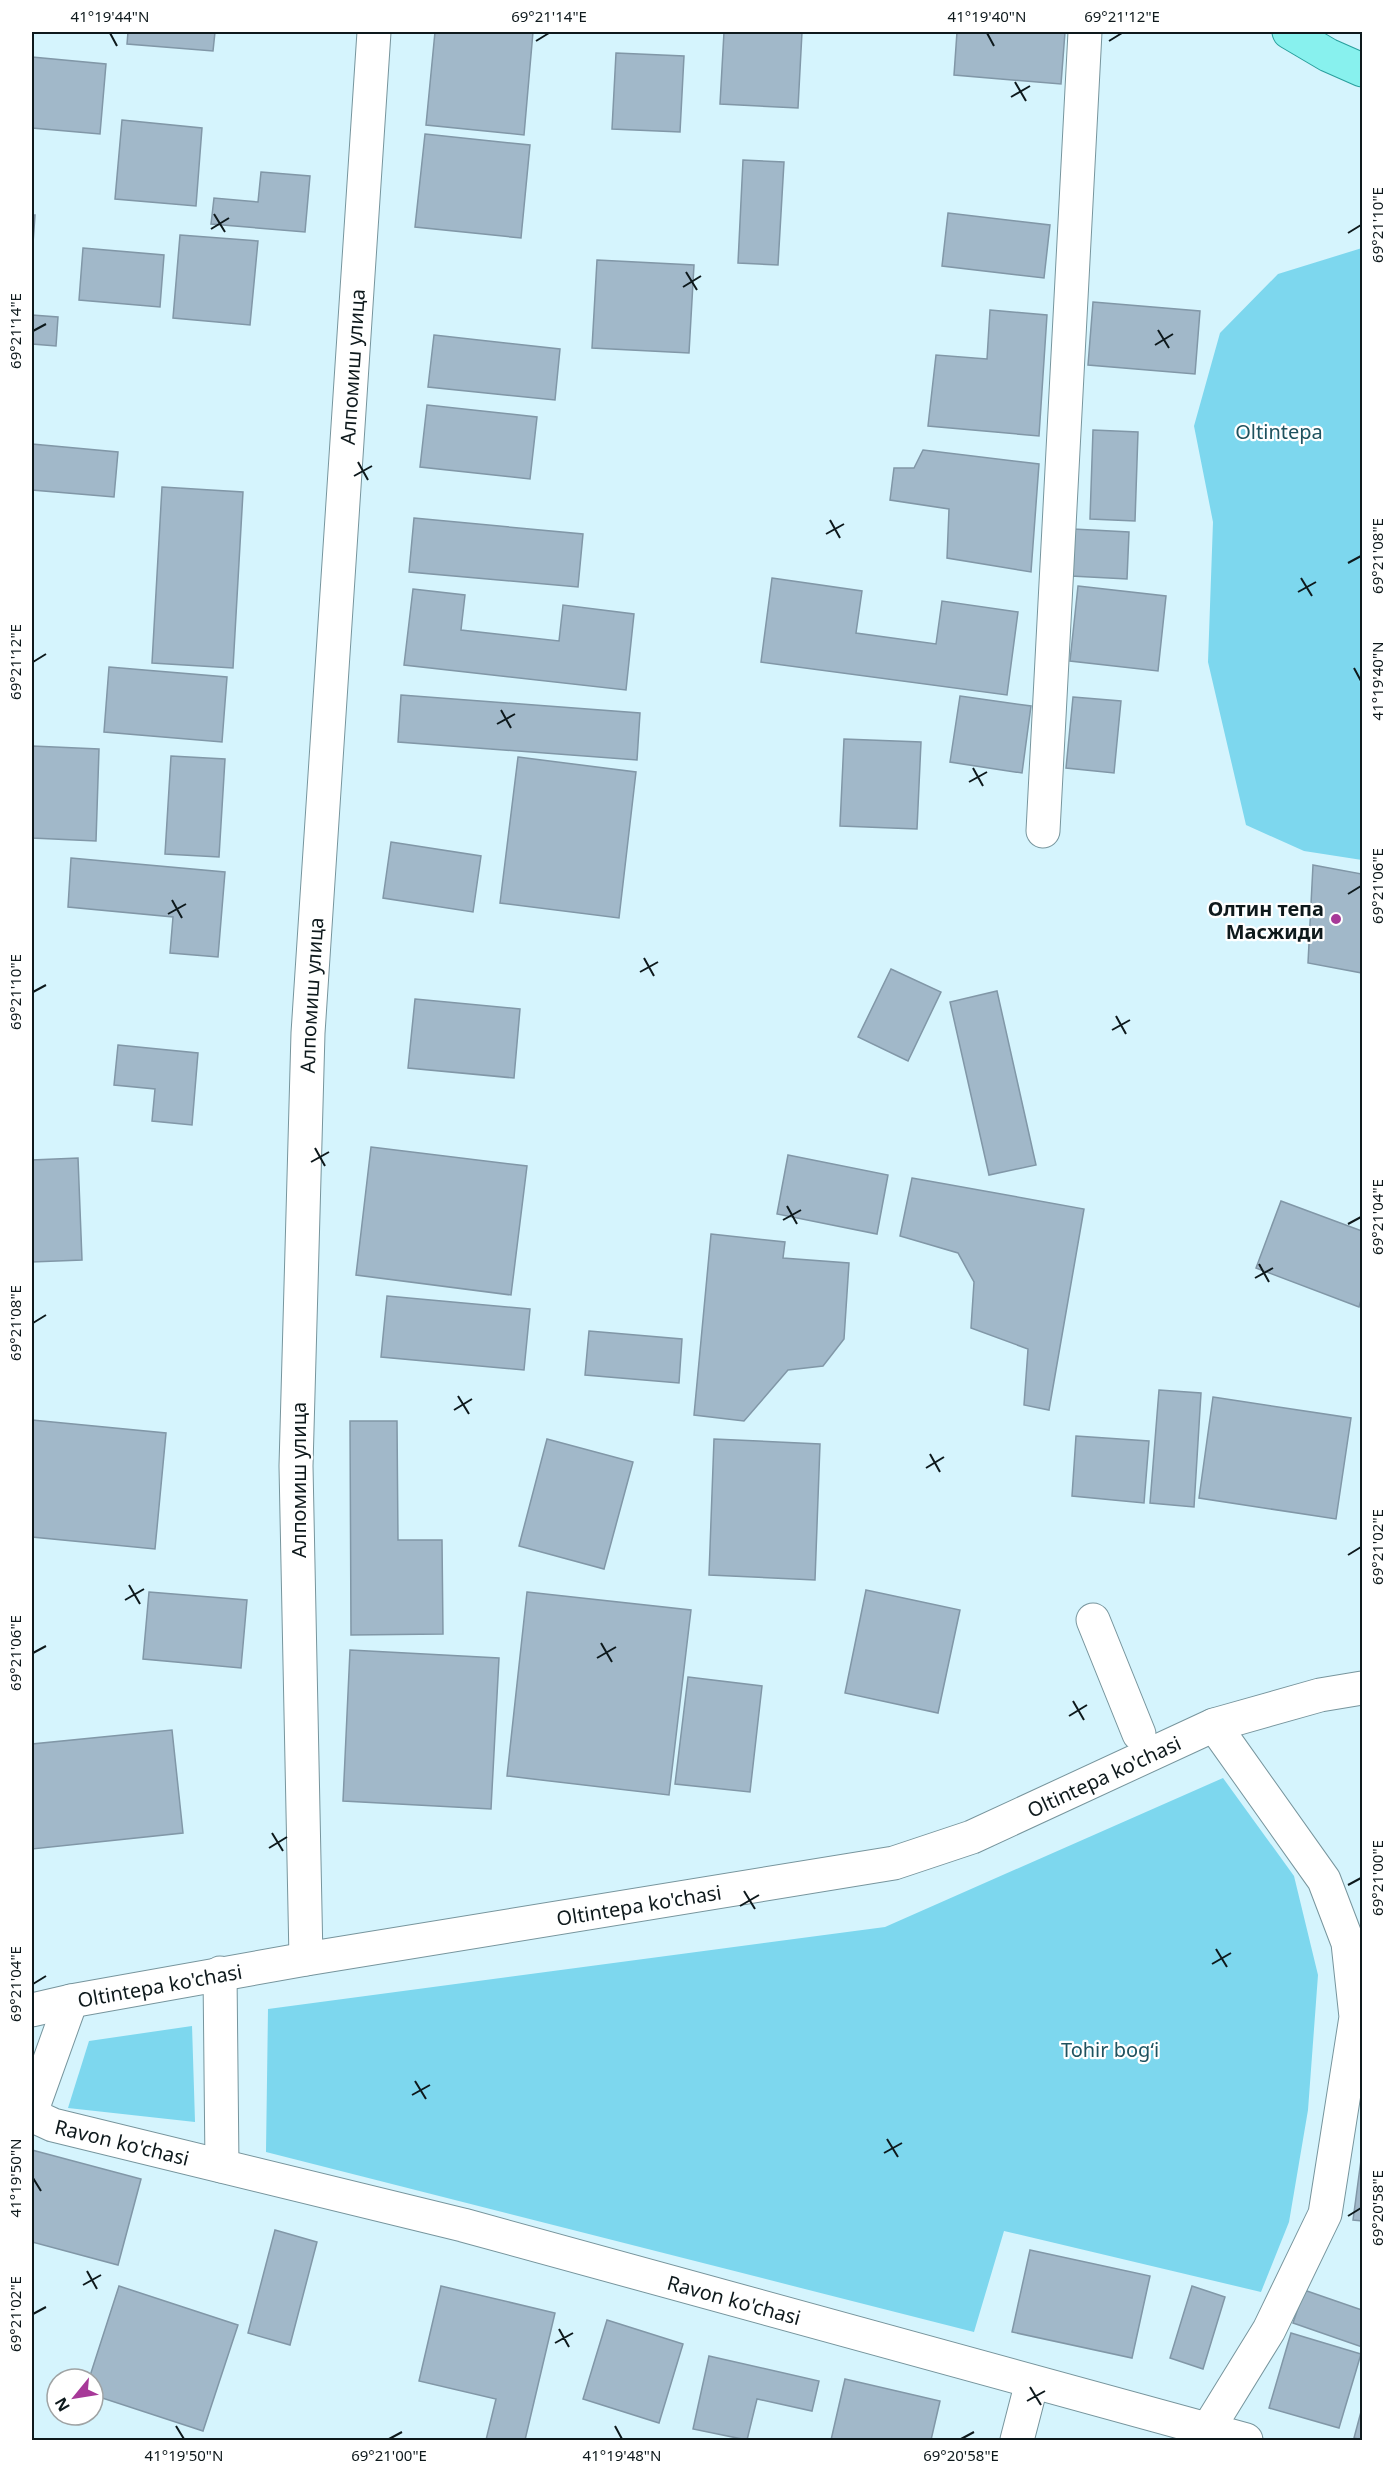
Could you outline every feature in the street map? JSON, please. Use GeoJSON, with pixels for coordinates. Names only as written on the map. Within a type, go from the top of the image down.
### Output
{"type":"FeatureCollection","features":[{"type":"Feature","properties":{"kind":"main road"},"geometry":{"type":"LineString","coordinates":[[1289,32],[1328,55],[1362,70]]}},
{"type":"Feature","properties":{"kind":"main road"},"geometry":{"type":"LineString","coordinates":[[1303,32],[1362,83]]}},
{"type":"Feature","properties":{"kind":"street","name":"Алпомиш улица"},"geometry":{"type":"LineString","coordinates":[[306,1959],[296,1466],[308,1033],[374,32]]}},
{"type":"Feature","properties":{"kind":"street"},"geometry":{"type":"LineString","coordinates":[[1043,831],[1085,32]]}},
{"type":"Feature","properties":{"kind":"street"},"geometry":{"type":"LineString","coordinates":[[1093,1620],[1139,1734]]}},
{"type":"Feature","properties":{"kind":"street","name":"Oltintepa ko'chasi"},"geometry":{"type":"LineString","coordinates":[[32,2010],[220,1973],[894,1863],[972,1837],[1214,1725],[1320,1695],[1362,1688]]}},
{"type":"Feature","properties":{"kind":"street"},"geometry":{"type":"LineString","coordinates":[[1208,2429],[1269,2330],[1325,2214],[1356,2017],[1348,1943],[1324,1880],[1214,1725]]}},
{"type":"Feature","properties":{"kind":"street"},"geometry":{"type":"LineString","coordinates":[[220,1973],[222,2166]]}},
{"type":"Feature","properties":{"kind":"street","name":"Ravon ko'chasi"},"geometry":{"type":"LineString","coordinates":[[71,2001],[33,2107],[40,2119],[53,2125],[463,2225],[1246,2440]]}},
{"type":"Feature","properties":{"kind":"street"},"geometry":{"type":"LineString","coordinates":[[1017,2440],[1032,2382]]}},
{"type":"Feature","properties":{"kind":"green space","name":"Oltintepa"},"geometry":{"type":"Polygon","coordinates":[[[1362,248],[1362,860],[1304,851],[1246,825],[1208,662],[1213,522],[1194,426],[1220,333],[1278,274],[1362,248]]]}},
{"type":"Feature","properties":{"kind":"green space","name":"Tohir bog‘i"},"geometry":{"type":"Polygon","coordinates":[[[1223,1778],[1294,1876],[1318,1975],[1308,2110],[1289,2222],[1261,2292],[1004,2231],[974,2332],[266,2152],[268,2009],[885,1927],[1223,1778]]]}},
{"type":"Feature","properties":{"kind":"green space"},"geometry":{"type":"Polygon","coordinates":[[[192,2026],[195,2122],[68,2108],[89,2041],[192,2026]]]}},
{"type":"Feature","properties":{"kind":"building"},"geometry":{"type":"Polygon","coordinates":[[[128,32],[215,32],[213,51],[127,44],[128,32]]]}},
{"type":"Feature","properties":{"kind":"building"},"geometry":{"type":"Polygon","coordinates":[[[435,32],[533,32],[524,135],[426,125],[435,32]]]}},
{"type":"Feature","properties":{"kind":"building"},"geometry":{"type":"Polygon","coordinates":[[[724,32],[802,32],[798,108],[720,104],[724,32]]]}},
{"type":"Feature","properties":{"kind":"building"},"geometry":{"type":"Polygon","coordinates":[[[957,32],[1065,32],[1061,84],[954,75],[957,32]]]}},
{"type":"Feature","properties":{"kind":"building"},"geometry":{"type":"Polygon","coordinates":[[[616,53],[684,56],[680,132],[612,129],[616,53]]]}},
{"type":"Feature","properties":{"kind":"building"},"geometry":{"type":"Polygon","coordinates":[[[32,57],[106,64],[100,134],[32,128],[32,57]]]}},
{"type":"Feature","properties":{"kind":"building"},"geometry":{"type":"Polygon","coordinates":[[[122,120],[202,128],[196,206],[115,199],[122,120]]]}},
{"type":"Feature","properties":{"kind":"building"},"geometry":{"type":"Polygon","coordinates":[[[425,134],[530,145],[521,238],[415,227],[425,134]]]}},
{"type":"Feature","properties":{"kind":"building"},"geometry":{"type":"Polygon","coordinates":[[[743,160],[784,162],[778,265],[738,263],[743,160]]]}},
{"type":"Feature","properties":{"kind":"building"},"geometry":{"type":"Polygon","coordinates":[[[261,172],[310,176],[305,232],[211,224],[214,198],[258,202],[261,172]]]}},
{"type":"Feature","properties":{"kind":"building"},"geometry":{"type":"Polygon","coordinates":[[[948,213],[1050,225],[1044,278],[942,266],[948,213]]]}},
{"type":"Feature","properties":{"kind":"building"},"geometry":{"type":"Polygon","coordinates":[[[32,215],[35,215],[32,257],[32,215]]]}},
{"type":"Feature","properties":{"kind":"building"},"geometry":{"type":"Polygon","coordinates":[[[180,235],[258,241],[250,325],[173,318],[180,235]]]}},
{"type":"Feature","properties":{"kind":"building"},"geometry":{"type":"Polygon","coordinates":[[[83,248],[164,255],[160,307],[79,300],[83,248]]]}},
{"type":"Feature","properties":{"kind":"building"},"geometry":{"type":"Polygon","coordinates":[[[597,260],[694,265],[689,353],[592,348],[597,260]]]}},
{"type":"Feature","properties":{"kind":"building"},"geometry":{"type":"Polygon","coordinates":[[[1093,302],[1200,311],[1195,374],[1088,365],[1093,302]]]}},
{"type":"Feature","properties":{"kind":"building"},"geometry":{"type":"Polygon","coordinates":[[[990,310],[1047,315],[1039,436],[928,426],[936,355],[987,359],[990,310]]]}},
{"type":"Feature","properties":{"kind":"building"},"geometry":{"type":"Polygon","coordinates":[[[32,315],[58,317],[56,346],[32,344],[32,315]]]}},
{"type":"Feature","properties":{"kind":"building"},"geometry":{"type":"Polygon","coordinates":[[[434,335],[560,349],[555,400],[428,387],[434,335]]]}},
{"type":"Feature","properties":{"kind":"building"},"geometry":{"type":"Polygon","coordinates":[[[427,405],[537,417],[530,479],[420,467],[427,405]]]}},
{"type":"Feature","properties":{"kind":"building"},"geometry":{"type":"Polygon","coordinates":[[[1093,430],[1138,432],[1135,521],[1090,519],[1093,430]]]}},
{"type":"Feature","properties":{"kind":"building"},"geometry":{"type":"Polygon","coordinates":[[[32,444],[118,452],[114,497],[32,490],[32,444]]]}},
{"type":"Feature","properties":{"kind":"building"},"geometry":{"type":"Polygon","coordinates":[[[923,450],[1039,464],[1031,572],[947,558],[949,509],[890,500],[894,468],[914,468],[923,450]]]}},
{"type":"Feature","properties":{"kind":"building"},"geometry":{"type":"Polygon","coordinates":[[[162,487],[243,492],[233,668],[152,663],[162,487]]]}},
{"type":"Feature","properties":{"kind":"building"},"geometry":{"type":"Polygon","coordinates":[[[414,518],[583,534],[578,587],[409,572],[414,518]]]}},
{"type":"Feature","properties":{"kind":"building"},"geometry":{"type":"Polygon","coordinates":[[[1073,529],[1129,532],[1127,579],[1071,576],[1073,529]]]}},
{"type":"Feature","properties":{"kind":"building"},"geometry":{"type":"Polygon","coordinates":[[[772,578],[862,591],[856,633],[936,644],[942,601],[1018,612],[1007,695],[761,662],[772,578]]]}},
{"type":"Feature","properties":{"kind":"building"},"geometry":{"type":"Polygon","coordinates":[[[1078,586],[1166,596],[1158,671],[1070,661],[1078,586]]]}},
{"type":"Feature","properties":{"kind":"building"},"geometry":{"type":"Polygon","coordinates":[[[413,589],[465,595],[461,630],[559,641],[563,605],[634,614],[626,690],[404,665],[413,589]]]}},
{"type":"Feature","properties":{"kind":"building"},"geometry":{"type":"Polygon","coordinates":[[[109,667],[227,677],[222,742],[104,732],[109,667]]]}},
{"type":"Feature","properties":{"kind":"building"},"geometry":{"type":"Polygon","coordinates":[[[401,695],[640,713],[637,760],[398,742],[401,695]]]}},
{"type":"Feature","properties":{"kind":"building"},"geometry":{"type":"Polygon","coordinates":[[[960,696],[1031,706],[1022,773],[950,762],[960,696]]]}},
{"type":"Feature","properties":{"kind":"building"},"geometry":{"type":"Polygon","coordinates":[[[1073,697],[1121,701],[1114,773],[1066,768],[1073,697]]]}},
{"type":"Feature","properties":{"kind":"building"},"geometry":{"type":"Polygon","coordinates":[[[844,739],[921,742],[917,829],[840,826],[844,739]]]}},
{"type":"Feature","properties":{"kind":"building"},"geometry":{"type":"Polygon","coordinates":[[[32,746],[99,749],[96,841],[32,838],[32,746]]]}},
{"type":"Feature","properties":{"kind":"building"},"geometry":{"type":"Polygon","coordinates":[[[171,756],[225,759],[219,857],[165,854],[171,756]]]}},
{"type":"Feature","properties":{"kind":"building"},"geometry":{"type":"Polygon","coordinates":[[[518,757],[636,772],[619,918],[500,903],[518,757]]]}},
{"type":"Feature","properties":{"kind":"building"},"geometry":{"type":"Polygon","coordinates":[[[391,842],[481,856],[473,912],[383,898],[391,842]]]}},
{"type":"Feature","properties":{"kind":"building"},"geometry":{"type":"Polygon","coordinates":[[[71,858],[225,872],[218,957],[170,953],[173,917],[68,907],[71,858]]]}},
{"type":"Feature","properties":{"kind":"building","name":"Олтин тепа Масжиди"},"geometry":{"type":"Polygon","coordinates":[[[1313,865],[1362,874],[1362,973],[1308,963],[1313,865]]]}},
{"type":"Feature","properties":{"kind":"building"},"geometry":{"type":"Polygon","coordinates":[[[891,969],[941,992],[908,1061],[858,1037],[891,969]]]}},
{"type":"Feature","properties":{"kind":"building"},"geometry":{"type":"Polygon","coordinates":[[[997,991],[1036,1165],[989,1175],[950,1002],[997,991]]]}},
{"type":"Feature","properties":{"kind":"building"},"geometry":{"type":"Polygon","coordinates":[[[415,999],[520,1009],[514,1078],[408,1068],[415,999]]]}},
{"type":"Feature","properties":{"kind":"building"},"geometry":{"type":"Polygon","coordinates":[[[118,1045],[198,1053],[192,1125],[152,1121],[155,1089],[114,1085],[118,1045]]]}},
{"type":"Feature","properties":{"kind":"building"},"geometry":{"type":"Polygon","coordinates":[[[371,1147],[527,1166],[511,1295],[356,1275],[371,1147]]]}},
{"type":"Feature","properties":{"kind":"building"},"geometry":{"type":"Polygon","coordinates":[[[788,1155],[888,1175],[877,1234],[777,1214],[788,1155]]]}},
{"type":"Feature","properties":{"kind":"building"},"geometry":{"type":"Polygon","coordinates":[[[78,1158],[82,1260],[32,1262],[32,1160],[78,1158]]]}},
{"type":"Feature","properties":{"kind":"building"},"geometry":{"type":"Polygon","coordinates":[[[912,1178],[1084,1209],[1049,1410],[1024,1405],[1028,1349],[971,1328],[974,1282],[958,1253],[900,1236],[912,1178]]]}},
{"type":"Feature","properties":{"kind":"building"},"geometry":{"type":"Polygon","coordinates":[[[1281,1201],[1362,1231],[1362,1297],[1359,1307],[1256,1268],[1281,1201]]]}},
{"type":"Feature","properties":{"kind":"building"},"geometry":{"type":"Polygon","coordinates":[[[711,1234],[785,1242],[783,1258],[849,1263],[844,1339],[823,1366],[788,1370],[744,1421],[694,1415],[711,1234]]]}},
{"type":"Feature","properties":{"kind":"building"},"geometry":{"type":"Polygon","coordinates":[[[387,1296],[530,1309],[524,1370],[381,1357],[387,1296]]]}},
{"type":"Feature","properties":{"kind":"building"},"geometry":{"type":"Polygon","coordinates":[[[589,1331],[682,1339],[679,1383],[585,1375],[589,1331]]]}},
{"type":"Feature","properties":{"kind":"building"},"geometry":{"type":"Polygon","coordinates":[[[1159,1390],[1201,1393],[1194,1507],[1150,1503],[1159,1390]]]}},
{"type":"Feature","properties":{"kind":"building"},"geometry":{"type":"Polygon","coordinates":[[[1213,1397],[1351,1418],[1336,1519],[1199,1498],[1213,1397]]]}},
{"type":"Feature","properties":{"kind":"building"},"geometry":{"type":"Polygon","coordinates":[[[32,1420],[166,1433],[155,1549],[32,1537],[32,1420]]]}},
{"type":"Feature","properties":{"kind":"building"},"geometry":{"type":"Polygon","coordinates":[[[350,1421],[397,1421],[398,1540],[442,1540],[443,1634],[351,1635],[350,1421]]]}},
{"type":"Feature","properties":{"kind":"building"},"geometry":{"type":"Polygon","coordinates":[[[1076,1436],[1149,1441],[1144,1503],[1072,1496],[1076,1436]]]}},
{"type":"Feature","properties":{"kind":"building"},"geometry":{"type":"Polygon","coordinates":[[[547,1439],[633,1462],[604,1569],[519,1546],[547,1439]]]}},
{"type":"Feature","properties":{"kind":"building"},"geometry":{"type":"Polygon","coordinates":[[[714,1439],[820,1444],[815,1580],[709,1575],[714,1439]]]}},
{"type":"Feature","properties":{"kind":"building"},"geometry":{"type":"Polygon","coordinates":[[[866,1590],[960,1610],[938,1713],[845,1693],[866,1590]]]}},
{"type":"Feature","properties":{"kind":"building"},"geometry":{"type":"Polygon","coordinates":[[[149,1592],[247,1600],[241,1668],[143,1659],[149,1592]]]}},
{"type":"Feature","properties":{"kind":"building"},"geometry":{"type":"Polygon","coordinates":[[[527,1592],[691,1610],[669,1795],[507,1776],[527,1592]]]}},
{"type":"Feature","properties":{"kind":"building"},"geometry":{"type":"Polygon","coordinates":[[[350,1650],[499,1658],[491,1809],[343,1801],[350,1650]]]}},
{"type":"Feature","properties":{"kind":"building"},"geometry":{"type":"Polygon","coordinates":[[[688,1677],[762,1686],[750,1792],[675,1784],[688,1677]]]}},
{"type":"Feature","properties":{"kind":"building"},"geometry":{"type":"Polygon","coordinates":[[[172,1730],[183,1833],[32,1849],[32,1744],[172,1730]]]}},
{"type":"Feature","properties":{"kind":"building"},"geometry":{"type":"Polygon","coordinates":[[[32,2150],[141,2179],[118,2265],[32,2242],[32,2150]]]}},
{"type":"Feature","properties":{"kind":"building"},"geometry":{"type":"Polygon","coordinates":[[[1362,2161],[1362,2221],[1353,2220],[1362,2161]]]}},
{"type":"Feature","properties":{"kind":"building"},"geometry":{"type":"Polygon","coordinates":[[[275,2230],[317,2242],[290,2345],[248,2333],[275,2230]]]}},
{"type":"Feature","properties":{"kind":"building"},"geometry":{"type":"Polygon","coordinates":[[[1030,2250],[1150,2276],[1132,2358],[1012,2332],[1030,2250]]]}},
{"type":"Feature","properties":{"kind":"building"},"geometry":{"type":"Polygon","coordinates":[[[119,2286],[238,2325],[203,2431],[105,2399],[105,2367],[93,2367],[119,2286]]]}},
{"type":"Feature","properties":{"kind":"building"},"geometry":{"type":"Polygon","coordinates":[[[441,2286],[555,2313],[525,2440],[486,2440],[496,2399],[419,2381],[441,2286]]]}},
{"type":"Feature","properties":{"kind":"building"},"geometry":{"type":"Polygon","coordinates":[[[1192,2286],[1225,2297],[1203,2369],[1170,2358],[1192,2286]]]}},
{"type":"Feature","properties":{"kind":"building"},"geometry":{"type":"Polygon","coordinates":[[[1304,2290],[1362,2310],[1362,2347],[1293,2323],[1304,2290]]]}},
{"type":"Feature","properties":{"kind":"building"},"geometry":{"type":"Polygon","coordinates":[[[607,2320],[683,2344],[659,2423],[583,2399],[607,2320]]]}},
{"type":"Feature","properties":{"kind":"building"},"geometry":{"type":"Polygon","coordinates":[[[1291,2333],[1361,2354],[1339,2428],[1269,2408],[1291,2333]]]}},
{"type":"Feature","properties":{"kind":"building"},"geometry":{"type":"Polygon","coordinates":[[[709,2356],[819,2381],[812,2411],[757,2399],[747,2440],[693,2429],[709,2356]]]}},
{"type":"Feature","properties":{"kind":"building"},"geometry":{"type":"Polygon","coordinates":[[[845,2379],[940,2401],[931,2440],[831,2440],[845,2379]]]}},
{"type":"Feature","properties":{"kind":"building"},"geometry":{"type":"Polygon","coordinates":[[[1362,2408],[1362,2440],[1354,2438],[1362,2408]]]}},
{"type":"Feature","properties":{"kind":"place","name":"Олтин тепа Масжиди"},"geometry":{"type":"Point","coordinates":[1336,919]}}]}
